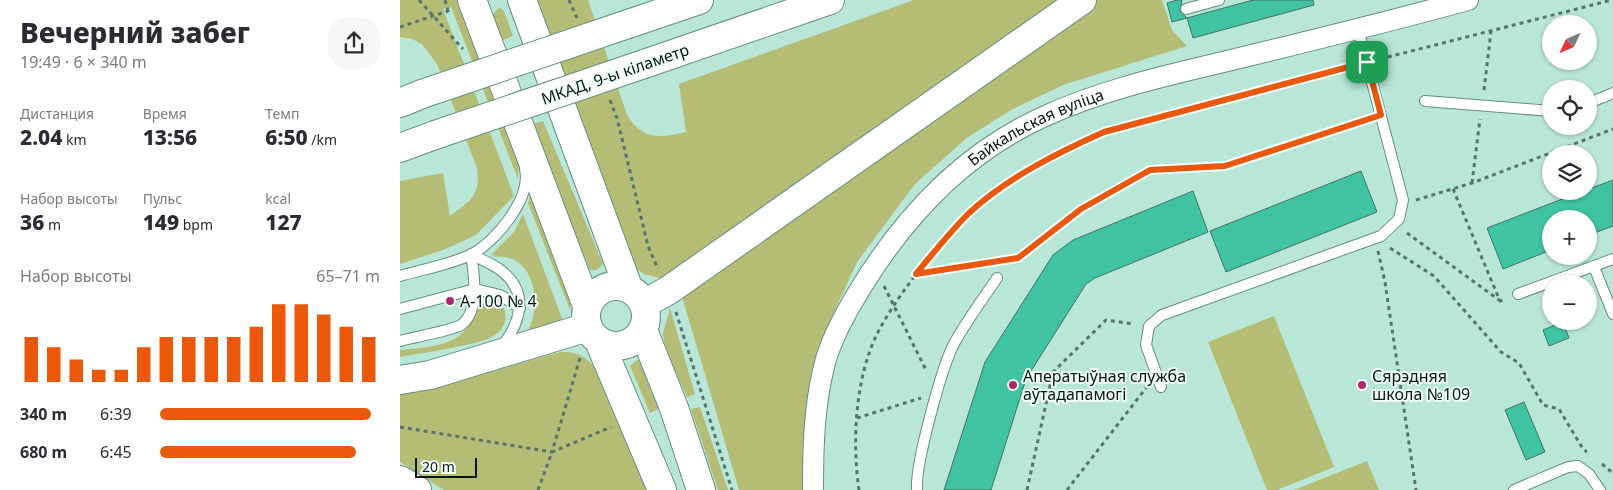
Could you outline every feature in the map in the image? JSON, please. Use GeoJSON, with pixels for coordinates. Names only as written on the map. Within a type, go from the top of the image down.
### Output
{"type":"FeatureCollection","features":[{"type":"Feature","properties":{"kind":"main road"},"geometry":{"type":"LineString","coordinates":[[522,0],[638,307],[701,490]]}},
{"type":"Feature","properties":{"kind":"main road"},"geometry":{"type":"LineString","coordinates":[[411,98],[699,0]]}},
{"type":"Feature","properties":{"kind":"main road","name":"МКАД, 9-ы кіламетр"},"geometry":{"type":"LineString","coordinates":[[400,148],[830,0]]}},
{"type":"Feature","properties":{"kind":"main road"},"geometry":{"type":"LineString","coordinates":[[638,307],[669,290],[1082,0]]}},
{"type":"Feature","properties":{"kind":"main road"},"geometry":{"type":"LineString","coordinates":[[460,5],[512,106],[589,332],[662,490]]}},
{"type":"Feature","properties":{"kind":"main road"},"geometry":{"type":"LineString","coordinates":[[589,332],[599,290],[608,286],[638,307]]}},
{"type":"Feature","properties":{"kind":"main road"},"geometry":{"type":"LineString","coordinates":[[400,380],[430,376],[589,332],[608,345],[619,346],[637,338],[638,307]]}},
{"type":"Feature","properties":{"kind":"main road"},"geometry":{"type":"LineString","coordinates":[[400,480],[417,490]]}},
{"type":"Feature","properties":{"kind":"street","name":"Байкальская вуліца"},"geometry":{"type":"LineString","coordinates":[[813,490],[816,408],[826,358],[845,314],[874,267],[909,219],[946,182],[992,145],[1041,118],[1100,95],[1183,72],[1358,30],[1468,0]]}},
{"type":"Feature","properties":{"kind":"lane"},"geometry":{"type":"LineString","coordinates":[[1186,9],[1219,0]]}},
{"type":"Feature","properties":{"kind":"lane"},"geometry":{"type":"LineString","coordinates":[[1161,387],[1158,373],[1146,345],[1149,326],[1162,315],[1375,238],[1399,219],[1402,193],[1358,30]]}},
{"type":"Feature","properties":{"kind":"lane"},"geometry":{"type":"LineString","coordinates":[[1597,100],[1613,93]]}},
{"type":"Feature","properties":{"kind":"lane"},"geometry":{"type":"LineString","coordinates":[[1425,101],[1542,110]]}},
{"type":"Feature","properties":{"kind":"lane"},"geometry":{"type":"LineString","coordinates":[[400,276],[471,254],[496,233],[515,213],[527,176],[512,106]]}},
{"type":"Feature","properties":{"kind":"lane"},"geometry":{"type":"LineString","coordinates":[[400,341],[460,325],[468,316],[476,289],[471,254]]}},
{"type":"Feature","properties":{"kind":"lane"},"geometry":{"type":"LineString","coordinates":[[471,254],[499,269],[512,281],[517,292],[520,308],[518,320],[512,334],[492,358]]}},
{"type":"Feature","properties":{"kind":"lane"},"geometry":{"type":"LineString","coordinates":[[1518,294],[1594,267],[1613,258]]}},
{"type":"Feature","properties":{"kind":"lane"},"geometry":{"type":"LineString","coordinates":[[1594,267],[1613,314]]}},
{"type":"Feature","properties":{"kind":"lane"},"geometry":{"type":"LineString","coordinates":[[917,490],[916,482],[924,445],[954,343],[997,278]]}},
{"type":"Feature","properties":{"kind":"lane"},"geometry":{"type":"LineString","coordinates":[[400,309],[476,289],[500,295],[520,308]]}},
{"type":"Feature","properties":{"kind":"lane"},"geometry":{"type":"LineString","coordinates":[[1514,490],[1568,467],[1578,466],[1589,474],[1600,490]]}},
{"type":"Feature","properties":{"kind":"path"},"geometry":{"type":"LineString","coordinates":[[419,0],[464,49],[458,34]]}},
{"type":"Feature","properties":{"kind":"path"},"geometry":{"type":"LineString","coordinates":[[445,0],[460,5]]}},
{"type":"Feature","properties":{"kind":"path"},"geometry":{"type":"LineString","coordinates":[[569,0],[580,27]]}},
{"type":"Feature","properties":{"kind":"path"},"geometry":{"type":"LineString","coordinates":[[860,490],[855,445],[857,418],[865,366],[876,336],[894,303],[916,274],[970,213],[1029,170],[1104,132],[1367,62],[1612,0]]}},
{"type":"Feature","properties":{"kind":"path"},"geometry":{"type":"LineString","coordinates":[[400,27],[433,17],[460,5]]}},
{"type":"Feature","properties":{"kind":"path"},"geometry":{"type":"LineString","coordinates":[[451,18],[460,5]]}},
{"type":"Feature","properties":{"kind":"path"},"geometry":{"type":"LineString","coordinates":[[610,99],[617,118],[648,246],[669,290],[732,490]]}},
{"type":"Feature","properties":{"kind":"path"},"geometry":{"type":"LineString","coordinates":[[916,274],[1018,258],[1081,209],[1150,170],[1225,166],[1381,115]]}},
{"type":"Feature","properties":{"kind":"path"},"geometry":{"type":"LineString","coordinates":[[1402,204],[1453,189],[1613,129]]}},
{"type":"Feature","properties":{"kind":"path"},"geometry":{"type":"LineString","coordinates":[[1453,189],[1500,301]]}},
{"type":"Feature","properties":{"kind":"path"},"geometry":{"type":"LineString","coordinates":[[1394,224],[1500,301]]}},
{"type":"Feature","properties":{"kind":"path"},"geometry":{"type":"LineString","coordinates":[[1375,238],[1434,276],[1501,352],[1519,363],[1544,405],[1559,409],[1582,449],[1590,455]]}},
{"type":"Feature","properties":{"kind":"path"},"geometry":{"type":"LineString","coordinates":[[1375,238],[1385,282],[1416,490]]}},
{"type":"Feature","properties":{"kind":"path"},"geometry":{"type":"LineString","coordinates":[[857,418],[938,393],[894,303],[874,267]]}},
{"type":"Feature","properties":{"kind":"path"},"geometry":{"type":"LineString","coordinates":[[1500,301],[1518,294]]}},
{"type":"Feature","properties":{"kind":"path"},"geometry":{"type":"LineString","coordinates":[[1027,490],[1026,487],[1053,372],[1106,320],[1149,326]]}},
{"type":"Feature","properties":{"kind":"path"},"geometry":{"type":"LineString","coordinates":[[538,490],[552,452],[589,332]]}},
{"type":"Feature","properties":{"kind":"path"},"geometry":{"type":"LineString","coordinates":[[1067,490],[1158,373]]}},
{"type":"Feature","properties":{"kind":"path"},"geometry":{"type":"LineString","coordinates":[[400,427],[552,452],[614,426]]}},
{"type":"Feature","properties":{"kind":"path"},"geometry":{"type":"LineString","coordinates":[[1598,461],[1613,473]]}},
{"type":"Feature","properties":{"kind":"green space"},"geometry":{"type":"Polygon","coordinates":[[[400,0],[457,0],[519,158],[518,179],[451,7],[443,9],[514,196],[476,235],[443,250],[400,264],[400,181],[443,173],[450,216],[472,197],[478,177],[477,168],[437,64],[422,44],[412,39],[400,37],[400,0]]]}},
{"type":"Feature","properties":{"kind":"green space"},"geometry":{"type":"Polygon","coordinates":[[[532,0],[588,0],[627,115],[639,129],[646,133],[653,136],[668,136],[686,132],[679,84],[914,0],[1061,0],[663,279],[644,274],[635,268],[532,0]]]}},
{"type":"Feature","properties":{"kind":"green space"},"geometry":{"type":"Polygon","coordinates":[[[1094,0],[1162,0],[1172,30],[1187,46],[1063,85],[1011,110],[968,137],[915,184],[857,262],[818,347],[812,381],[806,490],[739,490],[681,293],[1094,0]]]}},
{"type":"Feature","properties":{"kind":"green space"},"geometry":{"type":"Polygon","coordinates":[[[499,7],[504,11],[513,36],[501,41],[493,15],[499,7]]]}},
{"type":"Feature","properties":{"kind":"green space"},"geometry":{"type":"Polygon","coordinates":[[[543,121],[603,264],[597,270],[590,270],[530,125],[543,121]]]}},
{"type":"Feature","properties":{"kind":"green space"},"geometry":{"type":"Polygon","coordinates":[[[531,191],[571,299],[570,310],[528,203],[531,191]]]}},
{"type":"Feature","properties":{"kind":"green space"},"geometry":{"type":"Polygon","coordinates":[[[523,214],[563,321],[525,335],[531,324],[535,298],[528,273],[520,263],[509,258],[495,257],[492,254],[514,232],[523,214]]]}},
{"type":"Feature","properties":{"kind":"green space"},"geometry":{"type":"Polygon","coordinates":[[[487,299],[498,302],[506,315],[505,323],[495,335],[488,339],[465,345],[400,357],[400,350],[436,345],[454,339],[467,328],[487,299]]]}},
{"type":"Feature","properties":{"kind":"green space"},"geometry":{"type":"Polygon","coordinates":[[[670,308],[695,394],[687,397],[666,351],[663,334],[670,308]]]}},
{"type":"Feature","properties":{"kind":"green space"},"geometry":{"type":"Polygon","coordinates":[[[1274,316],[1334,467],[1277,490],[1267,490],[1208,342],[1274,316]]]}},
{"type":"Feature","properties":{"kind":"green space"},"geometry":{"type":"Polygon","coordinates":[[[560,352],[573,353],[584,357],[602,374],[654,490],[444,490],[400,462],[400,391],[462,380],[560,352]]]}},
{"type":"Feature","properties":{"kind":"green space"},"geometry":{"type":"Polygon","coordinates":[[[637,360],[640,360],[662,407],[650,413],[630,366],[637,360]]]}},
{"type":"Feature","properties":{"kind":"green space"},"geometry":{"type":"Polygon","coordinates":[[[700,407],[728,490],[718,490],[691,409],[700,407]]]}},
{"type":"Feature","properties":{"kind":"green space"},"geometry":{"type":"Polygon","coordinates":[[[1367,461],[1379,490],[1294,490],[1367,461]]]}},
{"type":"Feature","properties":{"kind":"building"},"geometry":{"type":"Polygon","coordinates":[[[1182,0],[1180,11],[1187,18],[1172,22],[1167,3],[1182,0]]]}},
{"type":"Feature","properties":{"kind":"building"},"geometry":{"type":"Polygon","coordinates":[[[1253,0],[1313,0],[1314,5],[1193,38],[1187,18],[1253,0]]]}},
{"type":"Feature","properties":{"kind":"building"},"geometry":{"type":"Polygon","coordinates":[[[1361,171],[1377,212],[1226,272],[1210,231],[1361,171]]]}},
{"type":"Feature","properties":{"kind":"building"},"geometry":{"type":"Polygon","coordinates":[[[1613,180],[1613,226],[1597,232],[1597,210],[1542,210],[1542,254],[1503,269],[1487,228],[1560,200],[1597,200],[1597,186],[1613,180]]]}},
{"type":"Feature","properties":{"kind":"building"},"geometry":{"type":"Polygon","coordinates":[[[1193,191],[1208,232],[1095,278],[1086,284],[1026,379],[991,490],[944,490],[985,362],[1053,255],[1073,240],[1193,191]]]}},
{"type":"Feature","properties":{"kind":"building"},"geometry":{"type":"Polygon","coordinates":[[[1543,330],[1566,330],[1569,338],[1549,346],[1543,330]]]}},
{"type":"Feature","properties":{"kind":"building"},"geometry":{"type":"Polygon","coordinates":[[[1524,402],[1545,452],[1526,460],[1505,410],[1524,402]]]}},
{"type":"Feature","properties":{"kind":"place","name":"А-100 № 4"},"geometry":{"type":"Point","coordinates":[450,301]}},
{"type":"Feature","properties":{"kind":"place","name":"Аператыўная служба аўтадапамогі"},"geometry":{"type":"Point","coordinates":[1013,385]}},
{"type":"Feature","properties":{"kind":"place","name":"Сярэдняя школа №109"},"geometry":{"type":"Point","coordinates":[1362,385]}},
{"type":"Feature","properties":{"kind":"route"},"geometry":{"type":"LineString","coordinates":[[1367,62],[1381,115],[1225,166],[1150,170],[1081,209],[1018,258],[916,274],[970,213],[992,195],[1029,170],[1104,132],[1367,62]]}}]}
